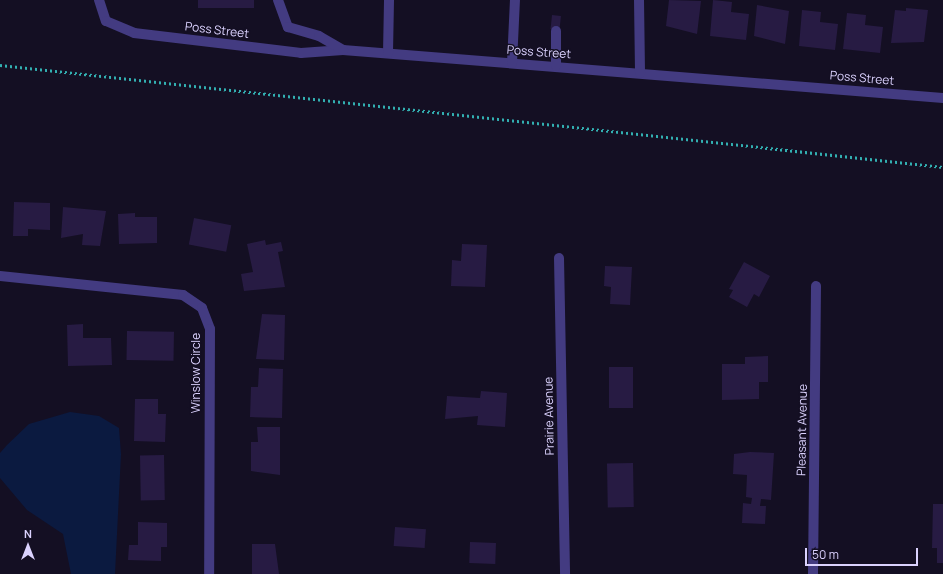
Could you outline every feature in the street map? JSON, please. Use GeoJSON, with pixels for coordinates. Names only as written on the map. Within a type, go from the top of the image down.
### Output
{"type":"FeatureCollection","features":[{"type":"Feature","properties":{"kind":"street","name":"Poss Street"},"geometry":{"type":"LineString","coordinates":[[99,0],[106,21],[134,33],[301,53],[343,50],[388,53],[943,98]]}},
{"type":"Feature","properties":{"kind":"street"},"geometry":{"type":"LineString","coordinates":[[278,0],[288,27],[319,36],[343,50]]}},
{"type":"Feature","properties":{"kind":"street"},"geometry":{"type":"LineString","coordinates":[[388,53],[389,0]]}},
{"type":"Feature","properties":{"kind":"street"},"geometry":{"type":"LineString","coordinates":[[512,63],[515,0]]}},
{"type":"Feature","properties":{"kind":"street"},"geometry":{"type":"LineString","coordinates":[[639,0],[640,73]]}},
{"type":"Feature","properties":{"kind":"street"},"geometry":{"type":"LineString","coordinates":[[556,31],[556,66]]}},
{"type":"Feature","properties":{"kind":"street","name":"Prairie Avenue"},"geometry":{"type":"LineString","coordinates":[[559,258],[565,574]]}},
{"type":"Feature","properties":{"kind":"street","name":"Winslow Circle"},"geometry":{"type":"LineString","coordinates":[[0,276],[183,295],[202,308],[210,329],[209,574]]}},
{"type":"Feature","properties":{"kind":"street","name":"Pleasant Avenue"},"geometry":{"type":"LineString","coordinates":[[813,574],[816,286]]}},
{"type":"Feature","properties":{"kind":"path"},"geometry":{"type":"LineString","coordinates":[[0,65],[943,167]]}},
{"type":"Feature","properties":{"kind":"water"},"geometry":{"type":"Polygon","coordinates":[[[70,412],[99,416],[119,428],[121,454],[115,574],[71,574],[63,534],[27,510],[0,478],[0,453],[29,424],[70,412]]]}},
{"type":"Feature","properties":{"kind":"building"},"geometry":{"type":"Polygon","coordinates":[[[198,0],[254,0],[254,8],[198,8],[198,0]]]}},
{"type":"Feature","properties":{"kind":"building"},"geometry":{"type":"Polygon","coordinates":[[[669,0],[701,1],[697,34],[666,26],[669,0]]]}},
{"type":"Feature","properties":{"kind":"building"},"geometry":{"type":"Polygon","coordinates":[[[713,0],[732,2],[731,12],[749,14],[746,40],[710,36],[713,0]]]}},
{"type":"Feature","properties":{"kind":"building"},"geometry":{"type":"Polygon","coordinates":[[[757,5],[789,11],[785,44],[754,36],[757,5]]]}},
{"type":"Feature","properties":{"kind":"building"},"geometry":{"type":"Polygon","coordinates":[[[906,8],[928,10],[924,42],[891,43],[895,10],[906,11],[906,8]]]}},
{"type":"Feature","properties":{"kind":"building"},"geometry":{"type":"Polygon","coordinates":[[[802,10],[821,12],[820,22],[838,24],[835,50],[799,46],[802,10]]]}},
{"type":"Feature","properties":{"kind":"building"},"geometry":{"type":"Polygon","coordinates":[[[847,13],[866,15],[865,25],[883,27],[880,53],[843,49],[847,13]]]}},
{"type":"Feature","properties":{"kind":"building"},"geometry":{"type":"Polygon","coordinates":[[[552,15],[561,16],[559,30],[551,29],[552,15]]]}},
{"type":"Feature","properties":{"kind":"building"},"geometry":{"type":"Polygon","coordinates":[[[14,202],[50,203],[50,230],[28,229],[28,236],[13,236],[14,202]]]}},
{"type":"Feature","properties":{"kind":"building"},"geometry":{"type":"Polygon","coordinates":[[[63,207],[106,211],[100,246],[82,245],[83,234],[61,238],[63,207]]]}},
{"type":"Feature","properties":{"kind":"building"},"geometry":{"type":"Polygon","coordinates":[[[135,213],[135,217],[157,217],[157,243],[119,244],[118,214],[135,213]]]}},
{"type":"Feature","properties":{"kind":"building"},"geometry":{"type":"Polygon","coordinates":[[[194,218],[231,225],[226,252],[189,245],[194,218]]]}},
{"type":"Feature","properties":{"kind":"building"},"geometry":{"type":"Polygon","coordinates":[[[265,240],[266,245],[281,242],[283,251],[278,252],[285,287],[244,291],[241,274],[253,272],[247,244],[265,240]]]}},
{"type":"Feature","properties":{"kind":"building"},"geometry":{"type":"Polygon","coordinates":[[[462,244],[487,245],[485,287],[451,286],[452,260],[461,261],[462,244]]]}},
{"type":"Feature","properties":{"kind":"building"},"geometry":{"type":"Polygon","coordinates":[[[744,262],[770,276],[759,297],[754,294],[747,307],[729,297],[733,290],[729,289],[744,262]]]}},
{"type":"Feature","properties":{"kind":"building"},"geometry":{"type":"Polygon","coordinates":[[[605,266],[632,267],[630,305],[610,304],[611,287],[604,286],[605,266]]]}},
{"type":"Feature","properties":{"kind":"building"},"geometry":{"type":"Polygon","coordinates":[[[262,314],[285,315],[284,360],[256,359],[262,314]]]}},
{"type":"Feature","properties":{"kind":"building"},"geometry":{"type":"Polygon","coordinates":[[[83,324],[83,338],[111,338],[112,365],[68,366],[67,325],[83,324]]]}},
{"type":"Feature","properties":{"kind":"building"},"geometry":{"type":"Polygon","coordinates":[[[127,331],[174,332],[173,361],[126,360],[127,331]]]}},
{"type":"Feature","properties":{"kind":"building"},"geometry":{"type":"Polygon","coordinates":[[[768,356],[768,382],[759,382],[759,399],[722,400],[722,364],[745,364],[745,357],[768,356]]]}},
{"type":"Feature","properties":{"kind":"building"},"geometry":{"type":"Polygon","coordinates":[[[609,367],[633,367],[633,408],[609,408],[609,367]]]}},
{"type":"Feature","properties":{"kind":"building"},"geometry":{"type":"Polygon","coordinates":[[[259,368],[283,369],[282,418],[250,417],[251,387],[258,387],[259,368]]]}},
{"type":"Feature","properties":{"kind":"building"},"geometry":{"type":"Polygon","coordinates":[[[481,391],[507,393],[505,427],[477,425],[478,416],[445,419],[447,396],[480,398],[481,391]]]}},
{"type":"Feature","properties":{"kind":"building"},"geometry":{"type":"Polygon","coordinates":[[[135,399],[158,399],[158,414],[166,414],[165,442],[134,441],[135,399]]]}},
{"type":"Feature","properties":{"kind":"building"},"geometry":{"type":"Polygon","coordinates":[[[257,427],[280,427],[280,475],[251,471],[251,442],[258,442],[257,427]]]}},
{"type":"Feature","properties":{"kind":"building"},"geometry":{"type":"Polygon","coordinates":[[[750,452],[774,453],[771,500],[761,499],[760,506],[766,506],[765,524],[742,523],[743,503],[751,504],[752,498],[746,497],[747,475],[733,474],[734,454],[750,452]]]}},
{"type":"Feature","properties":{"kind":"building"},"geometry":{"type":"Polygon","coordinates":[[[140,455],[164,455],[165,500],[141,500],[140,455]]]}},
{"type":"Feature","properties":{"kind":"building"},"geometry":{"type":"Polygon","coordinates":[[[607,463],[633,463],[634,507],[608,507],[607,463]]]}},
{"type":"Feature","properties":{"kind":"building"},"geometry":{"type":"Polygon","coordinates":[[[933,504],[943,504],[943,563],[937,563],[937,548],[932,548],[933,504]]]}},
{"type":"Feature","properties":{"kind":"building"},"geometry":{"type":"Polygon","coordinates":[[[138,522],[167,523],[167,547],[161,547],[161,561],[128,560],[129,545],[138,545],[138,522]]]}},
{"type":"Feature","properties":{"kind":"building"},"geometry":{"type":"Polygon","coordinates":[[[395,527],[426,529],[425,548],[394,546],[395,527]]]}},
{"type":"Feature","properties":{"kind":"building"},"geometry":{"type":"Polygon","coordinates":[[[470,542],[496,543],[495,564],[469,563],[470,542]]]}},
{"type":"Feature","properties":{"kind":"building"},"geometry":{"type":"Polygon","coordinates":[[[252,544],[275,544],[279,574],[252,574],[252,544]]]}}]}
